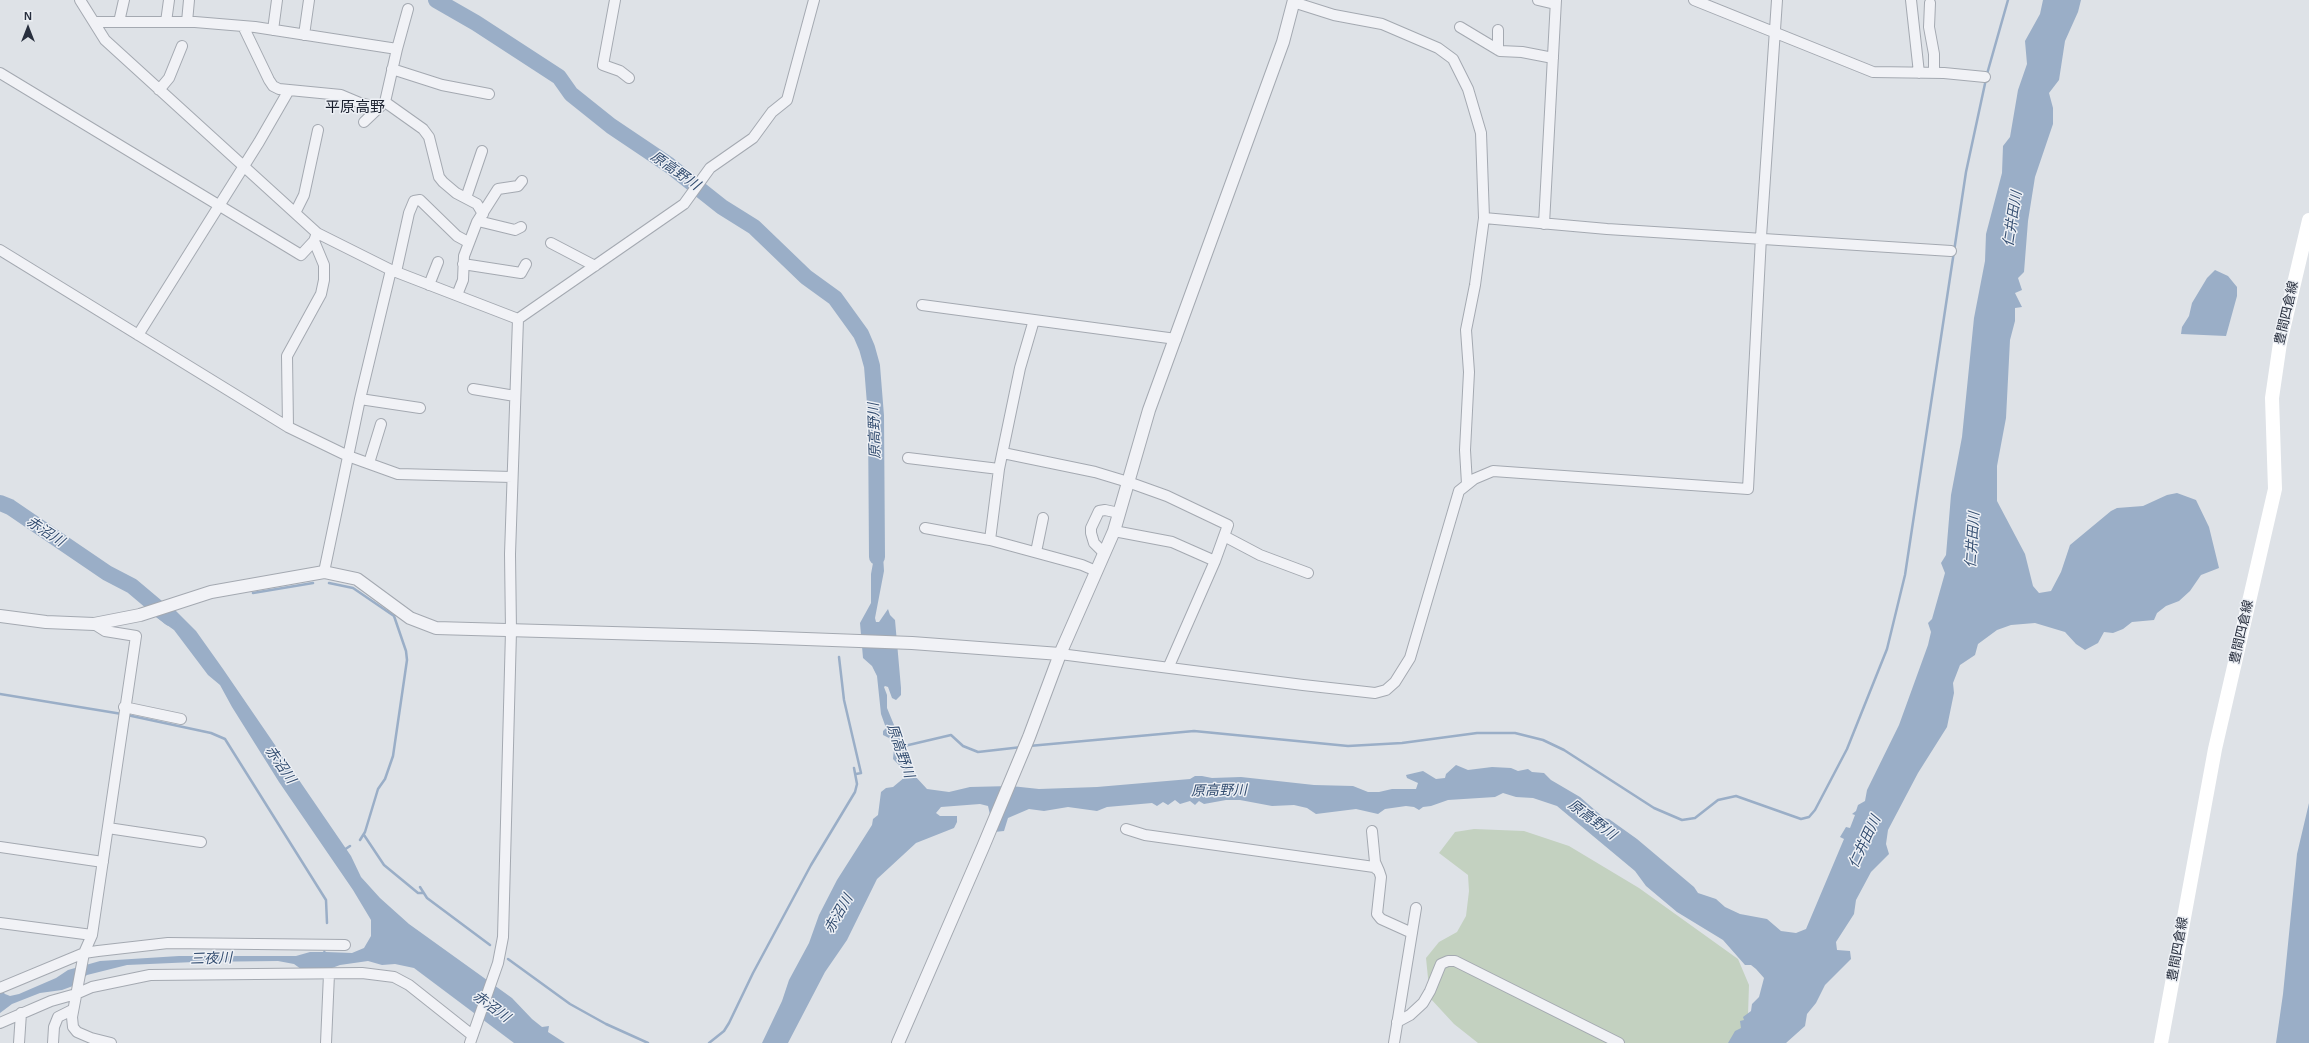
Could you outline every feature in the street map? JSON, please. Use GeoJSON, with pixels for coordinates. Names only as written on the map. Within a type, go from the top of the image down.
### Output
{"type":"FeatureCollection","features":[{"type":"Feature","properties":{"kind":"main road","name":"豊間四倉線"},"geometry":{"type":"LineString","coordinates":[[2161,1043],[2215,750],[2275,489],[2272,398],[2280,343],[2309,220]]}},
{"type":"Feature","properties":{"kind":"street"},"geometry":{"type":"LineString","coordinates":[[80,0],[95,22],[104,40],[295,213],[315,237],[324,265],[323,287],[287,356],[288,427]]}},
{"type":"Feature","properties":{"kind":"street"},"geometry":{"type":"LineString","coordinates":[[119,22],[124,0]]}},
{"type":"Feature","properties":{"kind":"street"},"geometry":{"type":"LineString","coordinates":[[166,22],[169,0]]}},
{"type":"Feature","properties":{"kind":"street"},"geometry":{"type":"LineString","coordinates":[[187,22],[189,0]]}},
{"type":"Feature","properties":{"kind":"street"},"geometry":{"type":"LineString","coordinates":[[274,30],[277,0]]}},
{"type":"Feature","properties":{"kind":"street"},"geometry":{"type":"LineString","coordinates":[[304,35],[309,0]]}},
{"type":"Feature","properties":{"kind":"street"},"geometry":{"type":"LineString","coordinates":[[615,0],[603,65],[620,71],[629,78]]}},
{"type":"Feature","properties":{"kind":"street"},"geometry":{"type":"LineString","coordinates":[[518,319],[684,204],[710,168],[747,143],[772,112],[787,100],[814,0]]}},
{"type":"Feature","properties":{"kind":"street"},"geometry":{"type":"LineString","coordinates":[[1538,0],[1555,2],[1544,224]]}},
{"type":"Feature","properties":{"kind":"street"},"geometry":{"type":"LineString","coordinates":[[1694,0],[1873,72],[1934,73],[1985,77]]}},
{"type":"Feature","properties":{"kind":"street"},"geometry":{"type":"LineString","coordinates":[[0,616],[46,622],[94,624],[140,615],[210,592],[324,572],[357,579],[410,618],[425,625],[455,630],[682,634],[912,643],[1060,654],[1169,666],[1375,693],[1386,690],[1395,682],[1410,658],[1459,491],[1474,479],[1493,471],[1748,489],[1761,237],[1777,0]]}},
{"type":"Feature","properties":{"kind":"street"},"geometry":{"type":"LineString","coordinates":[[1911,0],[1919,73]]}},
{"type":"Feature","properties":{"kind":"street"},"geometry":{"type":"LineString","coordinates":[[898,1043],[1029,738],[1060,654],[1114,531],[1149,410],[1283,42],[1294,1],[1334,14],[1382,24],[1438,48],[1453,59],[1468,89],[1481,133],[1484,218],[1476,285],[1466,330],[1469,372],[1465,450],[1467,484]]}},
{"type":"Feature","properties":{"kind":"street"},"geometry":{"type":"LineString","coordinates":[[1930,3],[1929,27],[1934,54],[1934,73]]}},
{"type":"Feature","properties":{"kind":"street"},"geometry":{"type":"LineString","coordinates":[[364,122],[382,105],[408,9]]}},
{"type":"Feature","properties":{"kind":"street"},"geometry":{"type":"LineString","coordinates":[[95,22],[187,22],[243,26],[397,49]]}},
{"type":"Feature","properties":{"kind":"street"},"geometry":{"type":"LineString","coordinates":[[243,26],[268,80],[274,86],[289,90],[341,95],[360,103],[382,105],[423,129],[429,137],[439,177],[449,189],[477,204],[481,218]]}},
{"type":"Feature","properties":{"kind":"street"},"geometry":{"type":"LineString","coordinates":[[1460,27],[1498,50],[1504,52],[1522,52],[1553,58]]}},
{"type":"Feature","properties":{"kind":"street"},"geometry":{"type":"LineString","coordinates":[[1498,30],[1498,50]]}},
{"type":"Feature","properties":{"kind":"street"},"geometry":{"type":"LineString","coordinates":[[159,90],[169,78],[182,46]]}},
{"type":"Feature","properties":{"kind":"street"},"geometry":{"type":"LineString","coordinates":[[392,69],[442,85],[489,94]]}},
{"type":"Feature","properties":{"kind":"street"},"geometry":{"type":"LineString","coordinates":[[0,73],[301,255],[315,237]]}},
{"type":"Feature","properties":{"kind":"street"},"geometry":{"type":"LineString","coordinates":[[138,335],[259,142],[289,90]]}},
{"type":"Feature","properties":{"kind":"street"},"geometry":{"type":"LineString","coordinates":[[295,213],[302,202],[318,130]]}},
{"type":"Feature","properties":{"kind":"street"},"geometry":{"type":"LineString","coordinates":[[466,198],[482,151]]}},
{"type":"Feature","properties":{"kind":"street"},"geometry":{"type":"LineString","coordinates":[[457,295],[463,280],[463,264],[468,242],[481,218],[498,189],[518,186],[522,181]]}},
{"type":"Feature","properties":{"kind":"street"},"geometry":{"type":"LineString","coordinates":[[324,572],[360,399],[393,271],[409,213],[414,201],[420,200],[457,236],[468,242]]}},
{"type":"Feature","properties":{"kind":"street"},"geometry":{"type":"LineString","coordinates":[[481,218],[515,230],[521,227]]}},
{"type":"Feature","properties":{"kind":"street"},"geometry":{"type":"LineString","coordinates":[[1484,218],[1544,224],[1761,237],[1951,251]]}},
{"type":"Feature","properties":{"kind":"street"},"geometry":{"type":"LineString","coordinates":[[315,237],[393,271],[518,319]]}},
{"type":"Feature","properties":{"kind":"street"},"geometry":{"type":"LineString","coordinates":[[551,243],[594,266]]}},
{"type":"Feature","properties":{"kind":"street"},"geometry":{"type":"LineString","coordinates":[[0,250],[288,427],[348,456],[398,474],[512,477]]}},
{"type":"Feature","properties":{"kind":"street"},"geometry":{"type":"LineString","coordinates":[[429,285],[438,262]]}},
{"type":"Feature","properties":{"kind":"street"},"geometry":{"type":"LineString","coordinates":[[463,264],[521,273],[526,264]]}},
{"type":"Feature","properties":{"kind":"street"},"geometry":{"type":"LineString","coordinates":[[922,305],[1176,339]]}},
{"type":"Feature","properties":{"kind":"street"},"geometry":{"type":"LineString","coordinates":[[0,1023],[50,1001],[76,994],[92,987],[150,975],[362,973],[394,977],[409,985],[471,1039],[496,968],[503,937],[511,631],[512,477],[518,319]]}},
{"type":"Feature","properties":{"kind":"street"},"geometry":{"type":"LineString","coordinates":[[990,540],[1000,470],[1020,368],[1034,320]]}},
{"type":"Feature","properties":{"kind":"street"},"geometry":{"type":"LineString","coordinates":[[473,389],[515,396]]}},
{"type":"Feature","properties":{"kind":"street"},"geometry":{"type":"LineString","coordinates":[[360,399],[420,408]]}},
{"type":"Feature","properties":{"kind":"street"},"geometry":{"type":"LineString","coordinates":[[369,464],[381,424]]}},
{"type":"Feature","properties":{"kind":"street"},"geometry":{"type":"LineString","coordinates":[[1003,453],[1095,472],[1128,482],[1167,496],[1228,525],[1215,561],[1169,666]]}},
{"type":"Feature","properties":{"kind":"street"},"geometry":{"type":"LineString","coordinates":[[908,458],[1000,470]]}},
{"type":"Feature","properties":{"kind":"street"},"geometry":{"type":"LineString","coordinates":[[1104,553],[1098,548],[1092,538],[1091,533],[1096,514],[1102,510],[1119,513]]}},
{"type":"Feature","properties":{"kind":"street"},"geometry":{"type":"LineString","coordinates":[[1036,552],[1042,518]]}},
{"type":"Feature","properties":{"kind":"street"},"geometry":{"type":"LineString","coordinates":[[925,528],[990,540],[1082,565],[1096,571]]}},
{"type":"Feature","properties":{"kind":"street"},"geometry":{"type":"LineString","coordinates":[[1114,531],[1172,542],[1215,561]]}},
{"type":"Feature","properties":{"kind":"street"},"geometry":{"type":"LineString","coordinates":[[1224,536],[1260,555],[1308,573]]}},
{"type":"Feature","properties":{"kind":"street"},"geometry":{"type":"LineString","coordinates":[[94,624],[106,631],[136,636],[92,935],[84,953],[72,1010],[73,1026],[77,1032],[91,1038],[111,1043]]}},
{"type":"Feature","properties":{"kind":"street"},"geometry":{"type":"LineString","coordinates":[[124,711],[181,719]]}},
{"type":"Feature","properties":{"kind":"street"},"geometry":{"type":"LineString","coordinates":[[108,828],[201,842]]}},
{"type":"Feature","properties":{"kind":"street"},"geometry":{"type":"LineString","coordinates":[[1126,830],[1145,835],[1374,867],[1379,871]]}},
{"type":"Feature","properties":{"kind":"street"},"geometry":{"type":"LineString","coordinates":[[1372,831],[1375,862],[1381,878],[1377,914],[1381,919],[1412,933]]}},
{"type":"Feature","properties":{"kind":"street"},"geometry":{"type":"LineString","coordinates":[[0,847],[103,862]]}},
{"type":"Feature","properties":{"kind":"street"},"geometry":{"type":"LineString","coordinates":[[1394,1043],[1416,908]]}},
{"type":"Feature","properties":{"kind":"street"},"geometry":{"type":"LineString","coordinates":[[0,923],[92,935]]}},
{"type":"Feature","properties":{"kind":"street"},"geometry":{"type":"LineString","coordinates":[[0,988],[84,953],[168,943],[345,945]]}},
{"type":"Feature","properties":{"kind":"street"},"geometry":{"type":"LineString","coordinates":[[1397,1022],[1410,1015],[1423,1003],[1430,991],[1441,964],[1448,961],[1456,961],[1619,1043]]}},
{"type":"Feature","properties":{"kind":"street"},"geometry":{"type":"LineString","coordinates":[[326,1043],[329,974]]}},
{"type":"Feature","properties":{"kind":"street"},"geometry":{"type":"LineString","coordinates":[[53,1043],[54,1027],[58,1017],[72,1010]]}},
{"type":"Feature","properties":{"kind":"street"},"geometry":{"type":"LineString","coordinates":[[19,1043],[21,1013]]}},
{"type":"Feature","properties":{"kind":"green space"},"geometry":{"type":"Polygon","coordinates":[[[1474,829],[1524,831],[1569,846],[1639,888],[1738,959],[1749,985],[1748,1015],[1740,1043],[1478,1043],[1454,1024],[1430,998],[1426,958],[1439,942],[1457,932],[1466,916],[1469,891],[1468,875],[1439,853],[1455,832],[1474,829]]]}},
{"type":"Feature","properties":{"kind":"water","name":"仁井田川"},"geometry":{"type":"Polygon","coordinates":[[[2043,0],[2081,0],[2078,12],[2065,41],[2059,80],[2049,93],[2053,108],[2053,124],[2035,177],[2028,221],[2024,272],[2018,278],[2022,290],[2015,293],[2022,307],[2015,308],[2015,321],[2010,340],[2006,418],[1997,466],[1997,501],[2025,554],[2033,586],[2039,593],[2051,591],[2061,572],[2070,545],[2111,511],[2117,508],[2143,506],[2167,495],[2177,493],[2196,500],[2209,527],[2219,568],[2201,575],[2190,591],[2179,601],[2166,606],[2157,613],[2154,620],[2132,622],[2123,629],[2113,633],[2104,632],[2098,643],[2085,650],[2076,644],[2065,632],[2035,623],[2011,625],[1997,630],[1978,644],[1975,655],[1960,665],[1953,683],[1954,693],[1947,727],[1918,773],[1888,830],[1886,844],[1889,854],[1871,872],[1856,900],[1854,914],[1836,942],[1837,950],[1850,951],[1851,959],[1825,985],[1816,1003],[1807,1014],[1805,1026],[1786,1043],[1728,1043],[1735,1031],[1741,1028],[1740,1021],[1744,1020],[1743,1017],[1751,1011],[1752,1004],[1759,997],[1764,978],[1756,969],[1751,965],[1745,965],[1723,940],[1677,912],[1646,886],[1635,871],[1557,806],[1533,798],[1516,797],[1503,793],[1495,797],[1448,800],[1423,807],[1419,810],[1414,807],[1406,806],[1385,809],[1378,814],[1356,809],[1316,814],[1307,808],[1294,805],[1272,806],[1240,800],[1226,800],[1204,804],[1199,801],[1195,805],[1190,801],[1180,804],[1175,800],[1168,805],[1163,802],[1157,806],[1152,803],[1107,807],[1097,811],[1068,807],[1044,811],[1029,809],[1008,818],[1004,831],[994,832],[988,806],[980,804],[941,807],[936,813],[940,816],[957,816],[957,822],[954,828],[916,843],[877,879],[847,940],[825,972],[788,1043],[762,1043],[782,1001],[789,980],[809,943],[819,915],[837,880],[872,825],[873,819],[878,815],[881,792],[886,788],[893,787],[905,777],[904,770],[893,759],[894,749],[891,739],[883,735],[883,731],[886,728],[881,714],[877,676],[872,666],[863,658],[860,623],[871,603],[871,574],[875,552],[874,524],[883,555],[884,571],[875,618],[876,622],[879,622],[888,609],[890,615],[895,620],[901,688],[901,695],[896,700],[892,698],[888,687],[884,687],[887,695],[887,708],[915,776],[927,789],[949,792],[970,787],[1011,786],[1039,789],[1097,787],[1190,779],[1195,776],[1202,776],[1212,778],[1241,777],[1314,785],[1353,786],[1368,792],[1379,792],[1392,789],[1416,789],[1418,783],[1407,778],[1406,775],[1423,771],[1436,779],[1445,778],[1446,774],[1456,765],[1468,770],[1492,767],[1511,768],[1518,771],[1528,769],[1532,772],[1544,773],[1551,780],[1580,797],[1604,818],[1609,819],[1637,839],[1694,887],[1698,893],[1716,899],[1725,907],[1740,914],[1767,919],[1781,931],[1796,933],[1806,929],[1844,839],[1840,837],[1846,827],[1850,828],[1855,815],[1852,814],[1856,811],[1858,805],[1865,801],[1867,790],[1899,725],[1928,645],[1931,632],[1928,623],[1932,619],[1945,573],[1941,563],[1946,555],[1951,495],[1962,437],[1974,318],[1985,261],[1986,234],[2002,173],[2003,146],[2010,137],[2018,90],[2027,64],[2025,41],[2040,14],[2043,0]]]}},
{"type":"Feature","properties":{"kind":"water"},"geometry":{"type":"Polygon","coordinates":[[[2215,270],[2228,276],[2237,287],[2237,296],[2226,336],[2181,334],[2182,327],[2189,316],[2192,303],[2207,278],[2215,270]]]}},
{"type":"Feature","properties":{"kind":"water","name":"三夜川"},"geometry":{"type":"Polygon","coordinates":[[[173,608],[196,631],[223,669],[351,856],[361,877],[380,898],[409,924],[512,998],[542,1027],[549,1026],[548,1032],[565,1043],[514,1043],[414,968],[395,964],[382,965],[368,961],[340,965],[332,968],[301,969],[294,964],[278,961],[194,962],[127,965],[87,975],[73,986],[62,990],[40,993],[12,1004],[0,1013],[0,993],[3,992],[10,996],[19,994],[56,978],[68,970],[100,961],[179,956],[296,956],[310,952],[323,952],[324,950],[326,952],[352,953],[364,948],[371,936],[371,920],[353,890],[279,782],[220,685],[208,675],[174,630],[153,615],[173,608]]]}},
{"type":"Feature","properties":{"kind":"water"},"geometry":{"type":"Polygon","coordinates":[[[2309,803],[2309,1043],[2276,1043],[2283,994],[2297,854],[2309,803]]]}},
{"type":"Feature","properties":{"kind":"waterway","name":"原高野川"},"geometry":{"type":"LineString","coordinates":[[436,0],[476,23],[559,77],[571,94],[611,126],[669,165],[722,207],[754,227],[806,277],[835,298],[861,334],[872,366],[876,416],[877,557]]}},
{"type":"Feature","properties":{"kind":"waterway"},"geometry":{"type":"LineString","coordinates":[[1987,74],[2008,0]]}},
{"type":"Feature","properties":{"kind":"waterway"},"geometry":{"type":"LineString","coordinates":[[1029,746],[1194,731],[1348,746],[1402,743],[1477,733],[1515,733],[1543,740],[1564,750],[1654,808],[1682,820],[1695,818],[1718,800],[1736,796],[1801,819],[1809,817],[1815,810],[1847,749],[1887,649],[1905,575],[1966,172],[1986,79]]}},
{"type":"Feature","properties":{"kind":"waterway","name":"赤沼川"},"geometry":{"type":"LineString","coordinates":[[0,503],[10,507],[107,573],[132,586],[170,618]]}},
{"type":"Feature","properties":{"kind":"waterway"},"geometry":{"type":"LineString","coordinates":[[253,593],[313,583]]}},
{"type":"Feature","properties":{"kind":"waterway"},"geometry":{"type":"LineString","coordinates":[[329,583],[353,588],[394,616],[406,651],[407,660],[393,756],[385,779],[378,789],[365,832],[360,840]]}},
{"type":"Feature","properties":{"kind":"waterway"},"geometry":{"type":"LineString","coordinates":[[839,657],[844,700],[861,773],[856,774]]}},
{"type":"Feature","properties":{"kind":"waterway"},"geometry":{"type":"LineString","coordinates":[[0,694],[122,714]]}},
{"type":"Feature","properties":{"kind":"waterway"},"geometry":{"type":"LineString","coordinates":[[127,715],[211,733],[225,739],[326,900],[327,923]]}},
{"type":"Feature","properties":{"kind":"waterway"},"geometry":{"type":"LineString","coordinates":[[900,747],[951,735],[963,746],[978,752],[1022,747]]}},
{"type":"Feature","properties":{"kind":"waterway"},"geometry":{"type":"LineString","coordinates":[[709,1043],[724,1031],[729,1023],[753,973],[811,865],[855,792],[857,784],[854,768]]}},
{"type":"Feature","properties":{"kind":"waterway"},"geometry":{"type":"LineString","coordinates":[[364,835],[384,865],[418,893],[423,893]]}},
{"type":"Feature","properties":{"kind":"waterway"},"geometry":{"type":"LineString","coordinates":[[344,850],[350,846]]}},
{"type":"Feature","properties":{"kind":"waterway"},"geometry":{"type":"LineString","coordinates":[[420,887],[427,898],[490,945]]}},
{"type":"Feature","properties":{"kind":"waterway"},"geometry":{"type":"LineString","coordinates":[[508,959],[570,1004],[606,1024],[648,1043]]}},
{"type":"Feature","properties":{"kind":"district","name":"平原高野"},"geometry":{"type":"Point","coordinates":[355,108]}}]}
